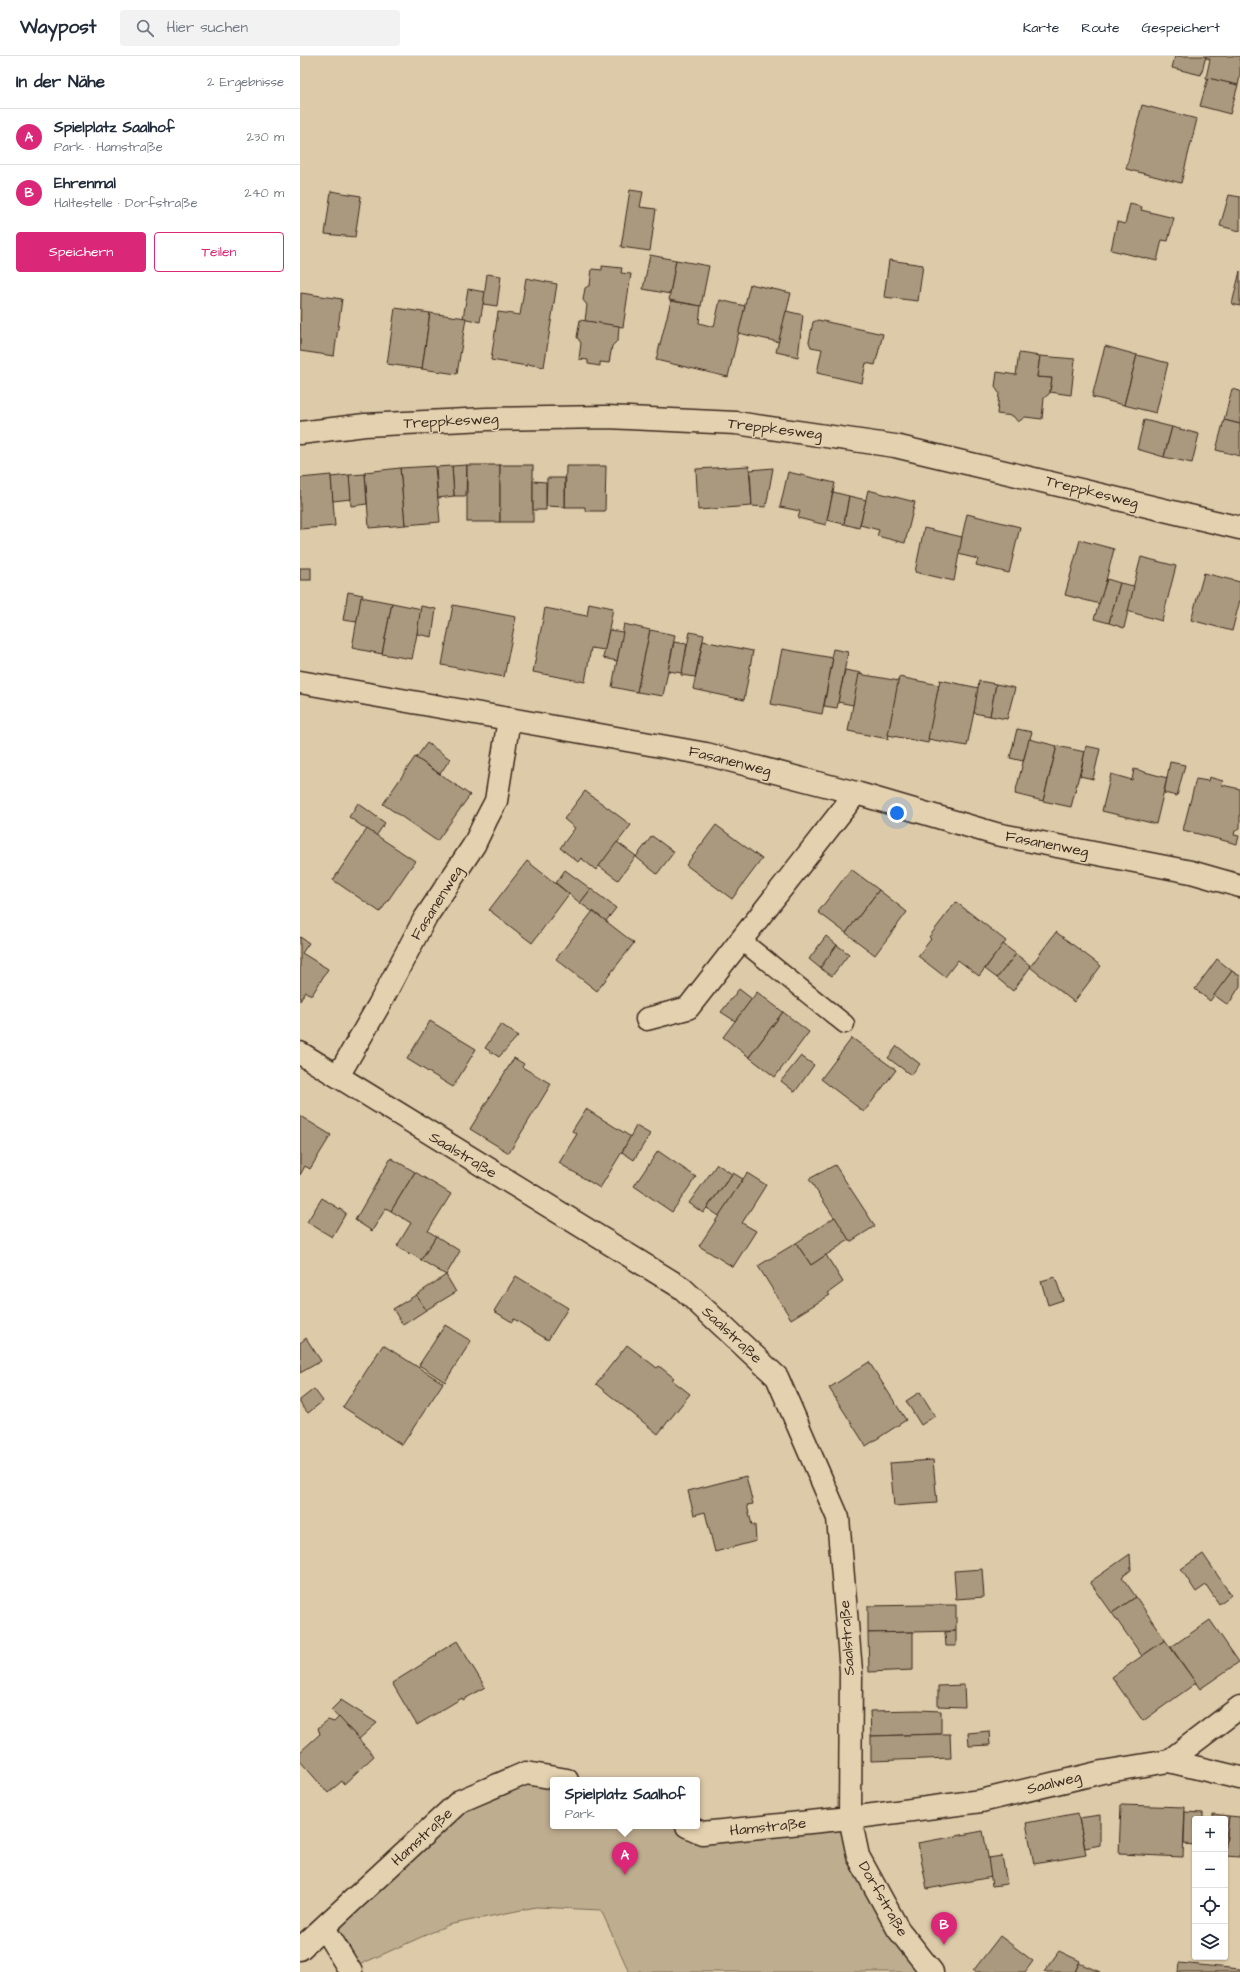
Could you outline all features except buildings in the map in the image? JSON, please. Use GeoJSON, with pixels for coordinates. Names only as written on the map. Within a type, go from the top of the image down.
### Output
{"type":"FeatureCollection","features":[{"type":"Feature","properties":{"kind":"street","name":"Treppkesweg"},"geometry":{"type":"LineString","coordinates":[[300,433],[366,425],[486,419],[607,417],[736,423],[895,446],[1240,528]]}},
{"type":"Feature","properties":{"kind":"street","name":"Fasanenweg"},"geometry":{"type":"LineString","coordinates":[[300,682],[706,754],[856,793],[996,834],[1191,872],[1240,886]]}},
{"type":"Feature","properties":{"kind":"street","name":"Fasanenweg"},"geometry":{"type":"LineString","coordinates":[[338,1076],[379,1005],[424,920],[474,845],[496,800],[509,719]]}},
{"type":"Feature","properties":{"kind":"street"},"geometry":{"type":"LineString","coordinates":[[647,1019],[688,1008],[742,941],[856,793]]}},
{"type":"Feature","properties":{"kind":"street","name":"Saalstraße"},"geometry":{"type":"LineString","coordinates":[[300,1053],[394,1113],[682,1288],[777,1377],[838,1518],[851,1671],[850,1818]]}},
{"type":"Feature","properties":{"kind":"street","name":"Saalweg"},"geometry":{"type":"LineString","coordinates":[[850,1818],[981,1801],[1102,1772],[1169,1761],[1240,1707]]}},
{"type":"Feature","properties":{"kind":"street"},"geometry":{"type":"LineString","coordinates":[[1169,1761],[1240,1778]]}},
{"type":"Feature","properties":{"kind":"street","name":"Hamstraße"},"geometry":{"type":"LineString","coordinates":[[300,1949],[460,1801],[526,1773],[550,1777]]}},
{"type":"Feature","properties":{"kind":"street","name":"Hamstraße"},"geometry":{"type":"LineString","coordinates":[[693,1829],[702,1833],[850,1818]]}},
{"type":"Feature","properties":{"kind":"street","name":"Dorfstraße"},"geometry":{"type":"LineString","coordinates":[[850,1818],[858,1856],[898,1929],[932,1972]]}},
{"type":"Feature","properties":{"kind":"street"},"geometry":{"type":"LineString","coordinates":[[324,1928],[351,1972]]}},
{"type":"Feature","properties":{"kind":"lane"},"geometry":{"type":"LineString","coordinates":[[742,941],[845,1024]]}},
{"type":"Feature","properties":{"kind":"shaded area"},"geometry":{"type":"Polygon","coordinates":[[[526,1773],[550,1779],[550,1829],[700,1829],[700,1825],[850,1818],[932,1972],[629,1972],[601,1910],[536,1907],[448,1925],[350,1969],[324,1928],[460,1801],[526,1773]]]}},
{"type":"Feature","properties":{"kind":"place","name":"Spielplatz Saalhof"},"geometry":{"type":"Point","coordinates":[625,1875]}},
{"type":"Feature","properties":{"kind":"place","name":"Ehrenmal"},"geometry":{"type":"Point","coordinates":[944,1945]}}]}
